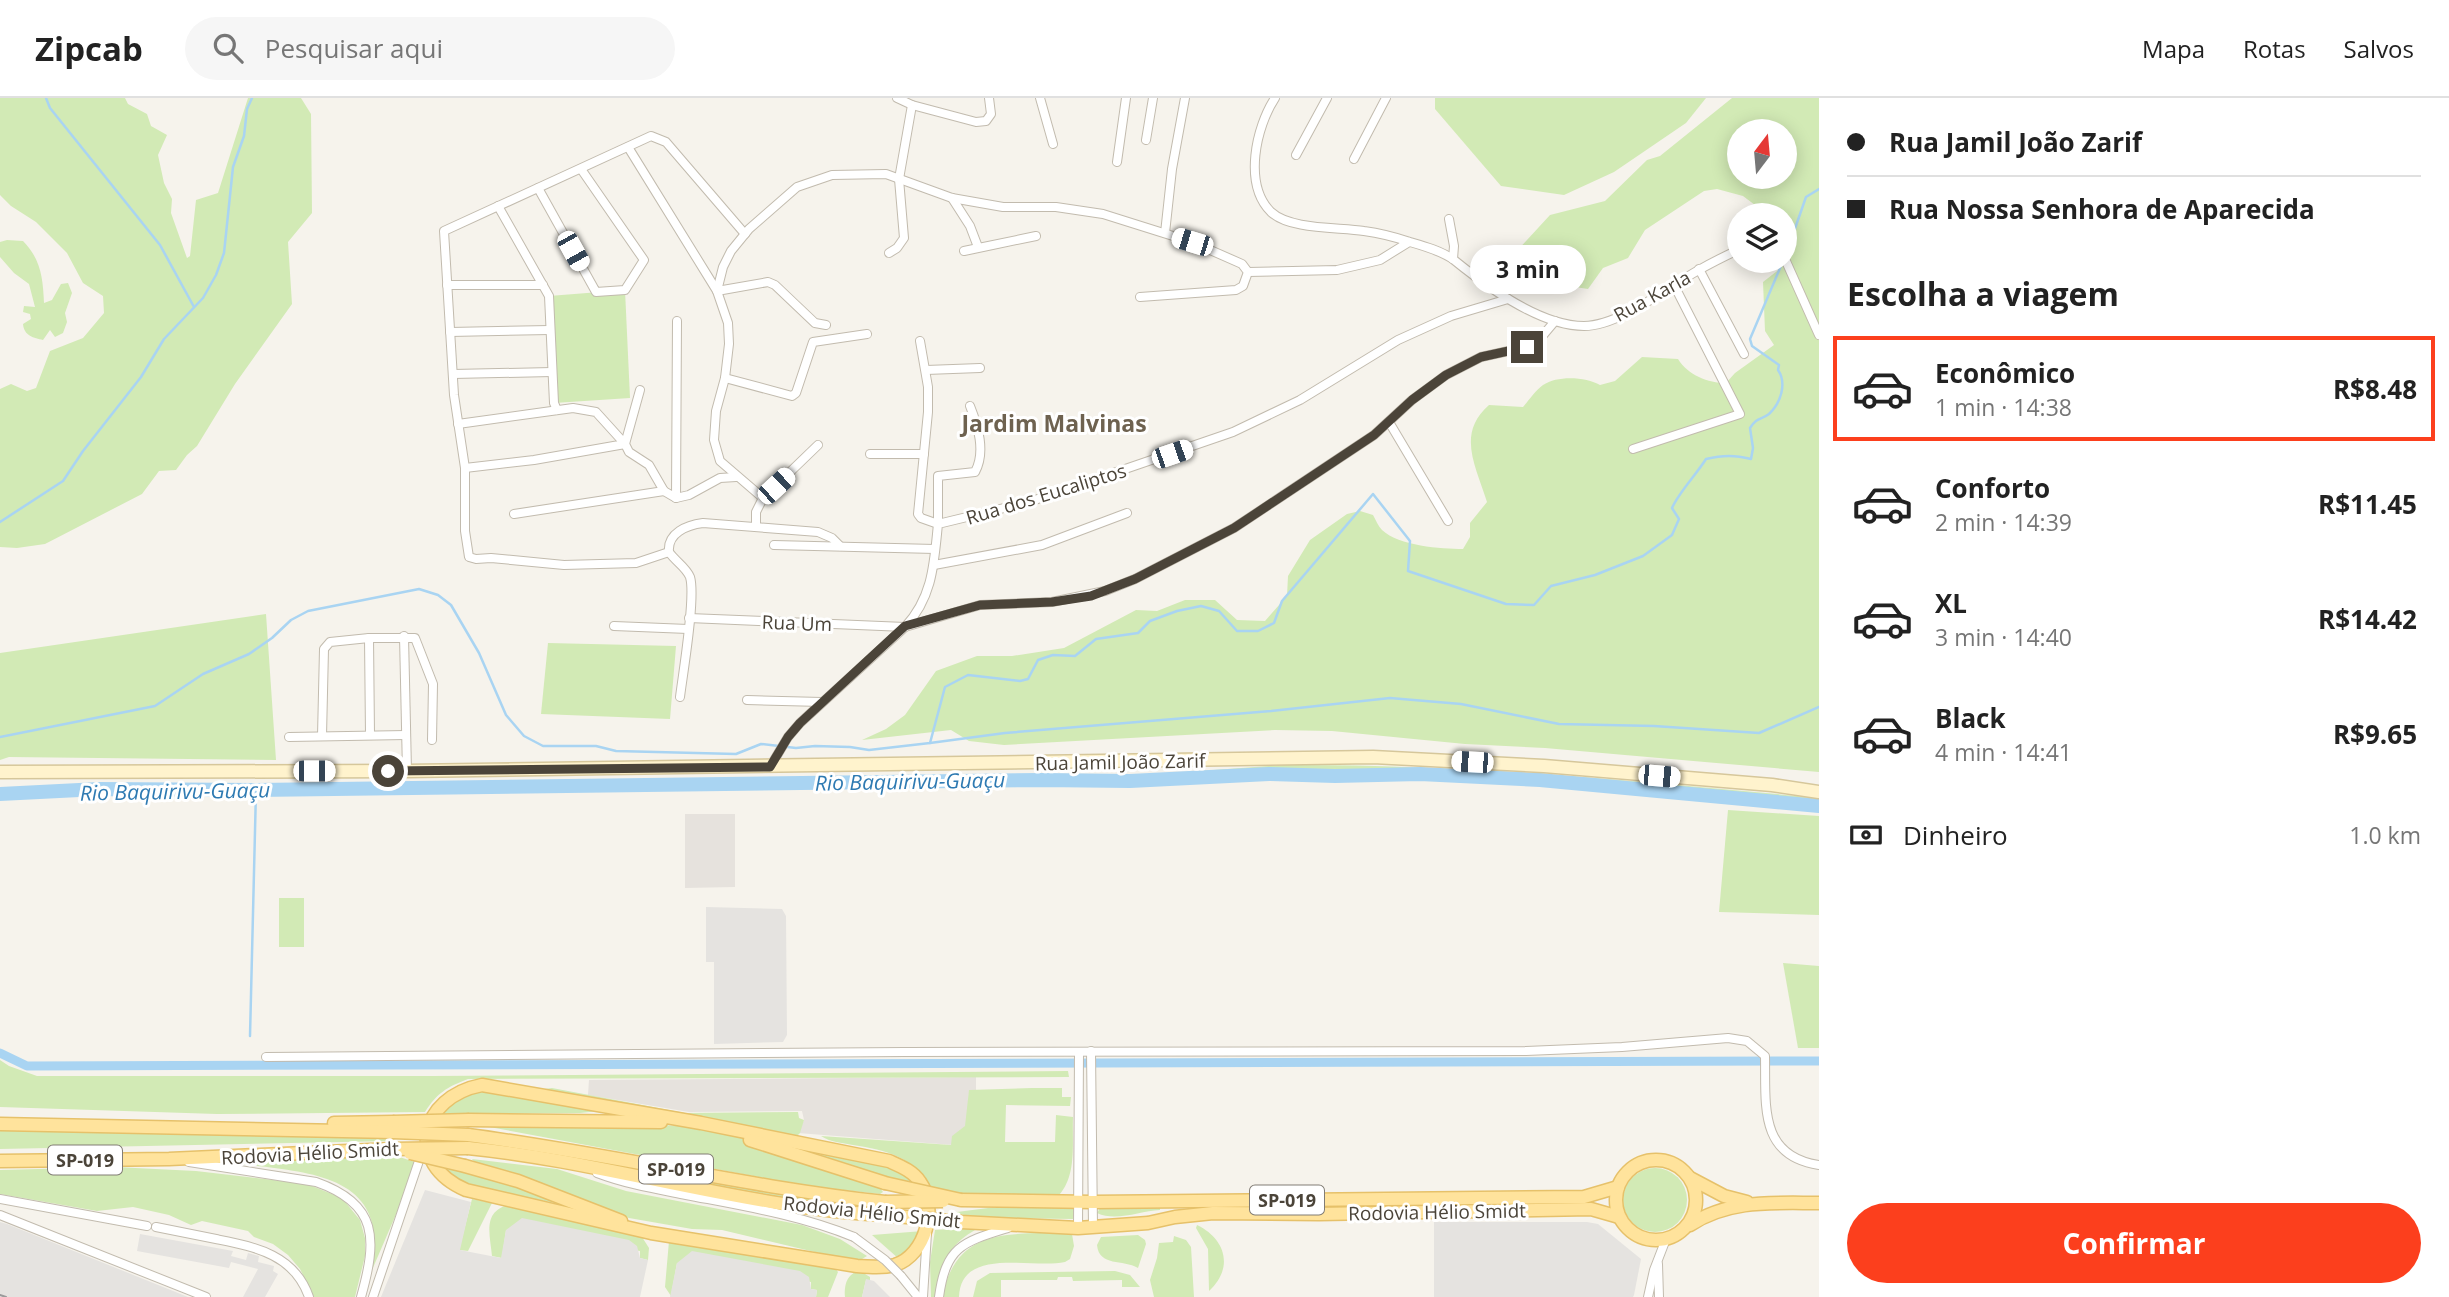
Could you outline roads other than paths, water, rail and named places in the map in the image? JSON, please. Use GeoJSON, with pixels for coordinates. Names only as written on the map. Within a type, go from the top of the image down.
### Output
{"type":"FeatureCollection","features":[{"type":"Feature","properties":{"kind":"main road","name":"Rua Jamil João Zarif"},"geometry":{"type":"LineString","coordinates":[[0,772],[407,771],[1373,757],[1544,766],[1772,785],[1819,792]]}},
{"type":"Feature","properties":{"kind":"main road"},"geometry":{"type":"LineString","coordinates":[[482,1085],[701,1123],[897,1165],[919,1180],[924,1188],[927,1233],[916,1250],[903,1261],[877,1268],[651,1233],[484,1195],[453,1184],[434,1167],[427,1135],[441,1103],[459,1091],[482,1085]]}},
{"type":"Feature","properties":{"kind":"main road"},"geometry":{"type":"LineString","coordinates":[[393,1127],[469,1121],[701,1123],[885,1183],[961,1200]]}},
{"type":"Feature","properties":{"kind":"main road","name":"Rodovia Hélio Smidt"},"geometry":{"type":"LineString","coordinates":[[0,1124],[241,1129],[393,1127],[813,1209],[885,1209],[961,1200],[1093,1202],[1584,1197],[1618,1186]]}},
{"type":"Feature","properties":{"kind":"main road","name":"Rodovia Hélio Smidt"},"geometry":{"type":"LineString","coordinates":[[0,1161],[169,1159],[393,1149],[468,1142],[545,1145],[885,1209],[961,1222],[1014,1226],[1078,1228],[1148,1223],[1213,1213],[1319,1214],[1591,1209],[1619,1217]]}},
{"type":"Feature","properties":{"kind":"main road"},"geometry":{"type":"LineString","coordinates":[[393,1149],[465,1166],[572,1200],[651,1233]]}},
{"type":"Feature","properties":{"kind":"main road","name":"SP-019"},"geometry":{"type":"LineString","coordinates":[[1618,1186],[1624,1175],[1633,1167],[1645,1161],[1658,1160],[1670,1162],[1681,1168],[1690,1178],[1724,1196],[1751,1203]]}},
{"type":"Feature","properties":{"kind":"main road"},"geometry":{"type":"LineString","coordinates":[[1686,1227],[1696,1208],[1690,1178]]}},
{"type":"Feature","properties":{"kind":"main road"},"geometry":{"type":"LineString","coordinates":[[1618,1186],[1616,1207],[1619,1217]]}},
{"type":"Feature","properties":{"kind":"main road","name":"SP-019"},"geometry":{"type":"LineString","coordinates":[[1619,1217],[1639,1236],[1666,1239],[1710,1213],[1751,1203],[1819,1203]]}},
{"type":"Feature","properties":{"kind":"street"},"geometry":{"type":"LineString","coordinates":[[897,98],[912,105],[976,122],[986,121],[991,114],[989,98]]}},
{"type":"Feature","properties":{"kind":"street"},"geometry":{"type":"LineString","coordinates":[[1040,98],[1053,144]]}},
{"type":"Feature","properties":{"kind":"street"},"geometry":{"type":"LineString","coordinates":[[1117,162],[1126,98]]}},
{"type":"Feature","properties":{"kind":"street"},"geometry":{"type":"LineString","coordinates":[[1146,140],[1153,98]]}},
{"type":"Feature","properties":{"kind":"street"},"geometry":{"type":"LineString","coordinates":[[1165,233],[1172,169],[1185,98]]}},
{"type":"Feature","properties":{"kind":"street","name":"Rua Karla"},"geometry":{"type":"LineString","coordinates":[[1275,98],[1262,122],[1256,168],[1257,188],[1272,213],[1300,224],[1363,231],[1409,242],[1453,259],[1460,267],[1508,299],[1555,321],[1573,326],[1597,325],[1641,304],[1727,256]]}},
{"type":"Feature","properties":{"kind":"street"},"geometry":{"type":"LineString","coordinates":[[1296,155],[1328,98]]}},
{"type":"Feature","properties":{"kind":"street"},"geometry":{"type":"LineString","coordinates":[[1354,159],[1386,98]]}},
{"type":"Feature","properties":{"kind":"street"},"geometry":{"type":"LineString","coordinates":[[889,253],[897,248],[904,238],[900,179],[912,105]]}},
{"type":"Feature","properties":{"kind":"street"},"geometry":{"type":"LineString","coordinates":[[669,552],[636,563],[564,565],[470,557],[465,531],[465,468],[453,373],[444,231],[651,136],[666,142],[745,234]]}},
{"type":"Feature","properties":{"kind":"street"},"geometry":{"type":"LineString","coordinates":[[628,147],[717,291],[727,323],[729,344],[716,411],[714,440],[720,461],[763,498]]}},
{"type":"Feature","properties":{"kind":"street"},"geometry":{"type":"LineString","coordinates":[[538,188],[596,292],[625,290],[644,260],[580,169]]}},
{"type":"Feature","properties":{"kind":"street"},"geometry":{"type":"LineString","coordinates":[[717,291],[723,267],[731,251],[745,234],[797,187],[832,175],[858,173],[886,174],[952,198],[1003,208],[1056,207],[1103,214],[1192,242],[1242,264],[1248,272]]}},
{"type":"Feature","properties":{"kind":"street"},"geometry":{"type":"LineString","coordinates":[[952,198],[971,226],[978,247]]}},
{"type":"Feature","properties":{"kind":"street"},"geometry":{"type":"LineString","coordinates":[[498,206],[549,296],[556,410]]}},
{"type":"Feature","properties":{"kind":"street"},"geometry":{"type":"LineString","coordinates":[[1449,219],[1454,246],[1453,259]]}},
{"type":"Feature","properties":{"kind":"street"},"geometry":{"type":"LineString","coordinates":[[964,251],[1036,236]]}},
{"type":"Feature","properties":{"kind":"street"},"geometry":{"type":"LineString","coordinates":[[1248,272],[1337,270],[1380,260],[1409,242]]}},
{"type":"Feature","properties":{"kind":"street"},"geometry":{"type":"LineString","coordinates":[[1699,270],[1744,354]]}},
{"type":"Feature","properties":{"kind":"street"},"geometry":{"type":"LineString","coordinates":[[1140,297],[1236,290],[1243,286],[1248,272]]}},
{"type":"Feature","properties":{"kind":"street"},"geometry":{"type":"LineString","coordinates":[[1791,273],[1819,335]]}},
{"type":"Feature","properties":{"kind":"street"},"geometry":{"type":"LineString","coordinates":[[717,291],[768,282],[775,285],[815,323],[826,325]]}},
{"type":"Feature","properties":{"kind":"street"},"geometry":{"type":"LineString","coordinates":[[447,285],[543,285]]}},
{"type":"Feature","properties":{"kind":"street"},"geometry":{"type":"LineString","coordinates":[[1633,449],[1740,415],[1674,285]]}},
{"type":"Feature","properties":{"kind":"street","name":"Rua dos Eucaliptos"},"geometry":{"type":"LineString","coordinates":[[938,524],[1029,502],[1233,432],[1300,400],[1398,340],[1451,316],[1508,299]]}},
{"type":"Feature","properties":{"kind":"street"},"geometry":{"type":"LineString","coordinates":[[677,320],[677,498]]}},
{"type":"Feature","properties":{"kind":"street"},"geometry":{"type":"LineString","coordinates":[[905,626],[980,605],[1052,602],[1091,596],[1135,579],[1234,528],[1365,441],[1446,375],[1481,357],[1527,347],[1539,340],[1555,321]]}},
{"type":"Feature","properties":{"kind":"street"},"geometry":{"type":"LineString","coordinates":[[450,332],[550,330]]}},
{"type":"Feature","properties":{"kind":"street"},"geometry":{"type":"LineString","coordinates":[[724,378],[792,396],[796,393],[813,342],[867,334]]}},
{"type":"Feature","properties":{"kind":"street"},"geometry":{"type":"LineString","coordinates":[[920,341],[926,370],[928,412],[918,514],[921,518],[938,524]]}},
{"type":"Feature","properties":{"kind":"street"},"geometry":{"type":"LineString","coordinates":[[926,370],[980,368]]}},
{"type":"Feature","properties":{"kind":"street"},"geometry":{"type":"LineString","coordinates":[[453,373],[552,372]]}},
{"type":"Feature","properties":{"kind":"street"},"geometry":{"type":"LineString","coordinates":[[625,444],[640,390]]}},
{"type":"Feature","properties":{"kind":"street"},"geometry":{"type":"LineString","coordinates":[[770,767],[788,737],[905,626],[920,608],[926,597],[934,565],[938,524],[938,476],[975,472],[979,466],[981,457],[978,427],[970,406]]}},
{"type":"Feature","properties":{"kind":"street"},"geometry":{"type":"LineString","coordinates":[[458,424],[573,408],[596,412],[629,452],[649,465],[664,491],[677,498],[689,495],[720,478],[736,477]]}},
{"type":"Feature","properties":{"kind":"street"},"geometry":{"type":"LineString","coordinates":[[1389,422],[1448,521]]}},
{"type":"Feature","properties":{"kind":"street"},"geometry":{"type":"LineString","coordinates":[[465,468],[534,460],[625,444]]}},
{"type":"Feature","properties":{"kind":"street"},"geometry":{"type":"LineString","coordinates":[[756,527],[756,512],[763,498],[818,445]]}},
{"type":"Feature","properties":{"kind":"street"},"geometry":{"type":"LineString","coordinates":[[870,454],[924,454]]}},
{"type":"Feature","properties":{"kind":"street"},"geometry":{"type":"LineString","coordinates":[[514,514],[664,491]]}},
{"type":"Feature","properties":{"kind":"street"},"geometry":{"type":"LineString","coordinates":[[934,565],[1042,545],[1128,513]]}},
{"type":"Feature","properties":{"kind":"street"},"geometry":{"type":"LineString","coordinates":[[680,697],[691,581],[669,552],[672,538],[687,526],[703,523],[817,532],[832,538],[840,546]]}},
{"type":"Feature","properties":{"kind":"street"},"geometry":{"type":"LineString","coordinates":[[774,545],[935,549]]}},
{"type":"Feature","properties":{"kind":"street","name":"Rua Um"},"geometry":{"type":"LineString","coordinates":[[689,618],[905,626]]}},
{"type":"Feature","properties":{"kind":"street"},"geometry":{"type":"LineString","coordinates":[[614,626],[688,628]]}},
{"type":"Feature","properties":{"kind":"street"},"geometry":{"type":"LineString","coordinates":[[404,636],[407,771]]}},
{"type":"Feature","properties":{"kind":"street"},"geometry":{"type":"LineString","coordinates":[[322,736],[324,649],[330,642],[404,636],[415,638],[429,668],[433,684],[432,740]]}},
{"type":"Feature","properties":{"kind":"street"},"geometry":{"type":"LineString","coordinates":[[369,639],[370,735]]}},
{"type":"Feature","properties":{"kind":"street"},"geometry":{"type":"LineString","coordinates":[[747,700],[822,702]]}},
{"type":"Feature","properties":{"kind":"street"},"geometry":{"type":"LineString","coordinates":[[289,737],[406,735]]}},
{"type":"Feature","properties":{"kind":"street"},"geometry":{"type":"LineString","coordinates":[[266,1057],[1079,1056],[1527,1051],[1622,1047],[1728,1038],[1747,1041],[1765,1056],[1767,1108],[1772,1133],[1783,1151],[1795,1159],[1819,1165]]}},
{"type":"Feature","properties":{"kind":"street"},"geometry":{"type":"LineString","coordinates":[[1091,1055],[1093,1227]]}},
{"type":"Feature","properties":{"kind":"street"},"geometry":{"type":"LineString","coordinates":[[1078,1228],[1079,1056]]}},
{"type":"Feature","properties":{"kind":"street"},"geometry":{"type":"LineString","coordinates":[[373,1297],[427,1135]]}},
{"type":"Feature","properties":{"kind":"street"},"geometry":{"type":"LineString","coordinates":[[169,1159],[316,1182],[349,1198],[361,1212],[369,1228],[370,1267],[361,1297]]}},
{"type":"Feature","properties":{"kind":"street"},"geometry":{"type":"LineString","coordinates":[[568,1162],[635,1185],[790,1215],[824,1225],[853,1237],[885,1260],[920,1297]]}},
{"type":"Feature","properties":{"kind":"street"},"geometry":{"type":"LineString","coordinates":[[0,1199],[242,1244],[273,1254],[293,1269],[302,1279],[309,1297]]}},
{"type":"Feature","properties":{"kind":"street"},"geometry":{"type":"LineString","coordinates":[[0,1214],[205,1297]]}},
{"type":"Feature","properties":{"kind":"street"},"geometry":{"type":"LineString","coordinates":[[939,1297],[942,1275],[947,1263],[963,1245],[1014,1226]]}},
{"type":"Feature","properties":{"kind":"street"},"geometry":{"type":"LineString","coordinates":[[920,1297],[927,1233]]}},
{"type":"Feature","properties":{"kind":"street"},"geometry":{"type":"LineString","coordinates":[[1648,1297],[1666,1239]]}},
{"type":"Feature","properties":{"kind":"street"},"geometry":{"type":"LineString","coordinates":[[1658,1258],[1658,1297]]}},
{"type":"Feature","properties":{"kind":"waterway"},"geometry":{"type":"LineString","coordinates":[[46,98],[50,108],[160,245],[194,307]]}},
{"type":"Feature","properties":{"kind":"waterway"},"geometry":{"type":"LineString","coordinates":[[0,522],[63,481],[141,377],[164,339],[203,298],[224,253],[233,167],[244,136],[247,109],[252,98]]}},
{"type":"Feature","properties":{"kind":"waterway"},"geometry":{"type":"LineString","coordinates":[[1797,223],[1806,197],[1819,189]]}},
{"type":"Feature","properties":{"kind":"waterway"},"geometry":{"type":"LineString","coordinates":[[0,737],[155,706],[203,674],[249,654],[291,620],[308,611],[419,589],[438,595],[451,605],[479,653],[506,715],[524,736],[543,746],[596,746],[616,751],[736,754],[761,744],[869,750],[930,743],[945,687],[968,675],[1020,681],[1028,679],[1038,660],[1053,655],[1075,656],[1096,639],[1138,633],[1150,621],[1201,606],[1219,611],[1237,631],[1258,631],[1274,623],[1282,601],[1373,494],[1410,541],[1408,571],[1506,604],[1534,605],[1551,586],[1595,575],[1643,556],[1672,535],[1679,519],[1672,508],[1706,459],[1729,456],[1751,459],[1753,448],[1750,428],[1773,409],[1782,387],[1779,365],[1752,346],[1750,339],[1778,273]]}},
{"type":"Feature","properties":{"kind":"waterway"},"geometry":{"type":"LineString","coordinates":[[930,743],[1005,733],[1271,711],[1390,698],[1461,704],[1559,724],[1654,726],[1759,733],[1819,707]]}},
{"type":"Feature","properties":{"kind":"waterway","name":"Rio Baquirivu-Guaçu"},"geometry":{"type":"LineString","coordinates":[[0,794],[99,789],[256,790],[1130,781],[1269,774],[1420,774],[1540,780],[1819,806]]}},
{"type":"Feature","properties":{"kind":"waterway"},"geometry":{"type":"LineString","coordinates":[[250,1036],[256,790]]}},
{"type":"Feature","properties":{"kind":"waterway"},"geometry":{"type":"LineString","coordinates":[[0,1053],[27,1066],[1819,1061]]}},
{"type":"Feature","properties":{"kind":"tram line"},"geometry":{"type":"LineString","coordinates":[[0,1295],[6,1297]]}},
{"type":"Feature","properties":{"kind":"district","name":"Jardim Malvinas"},"geometry":{"type":"Point","coordinates":[1054,423]}}]}
